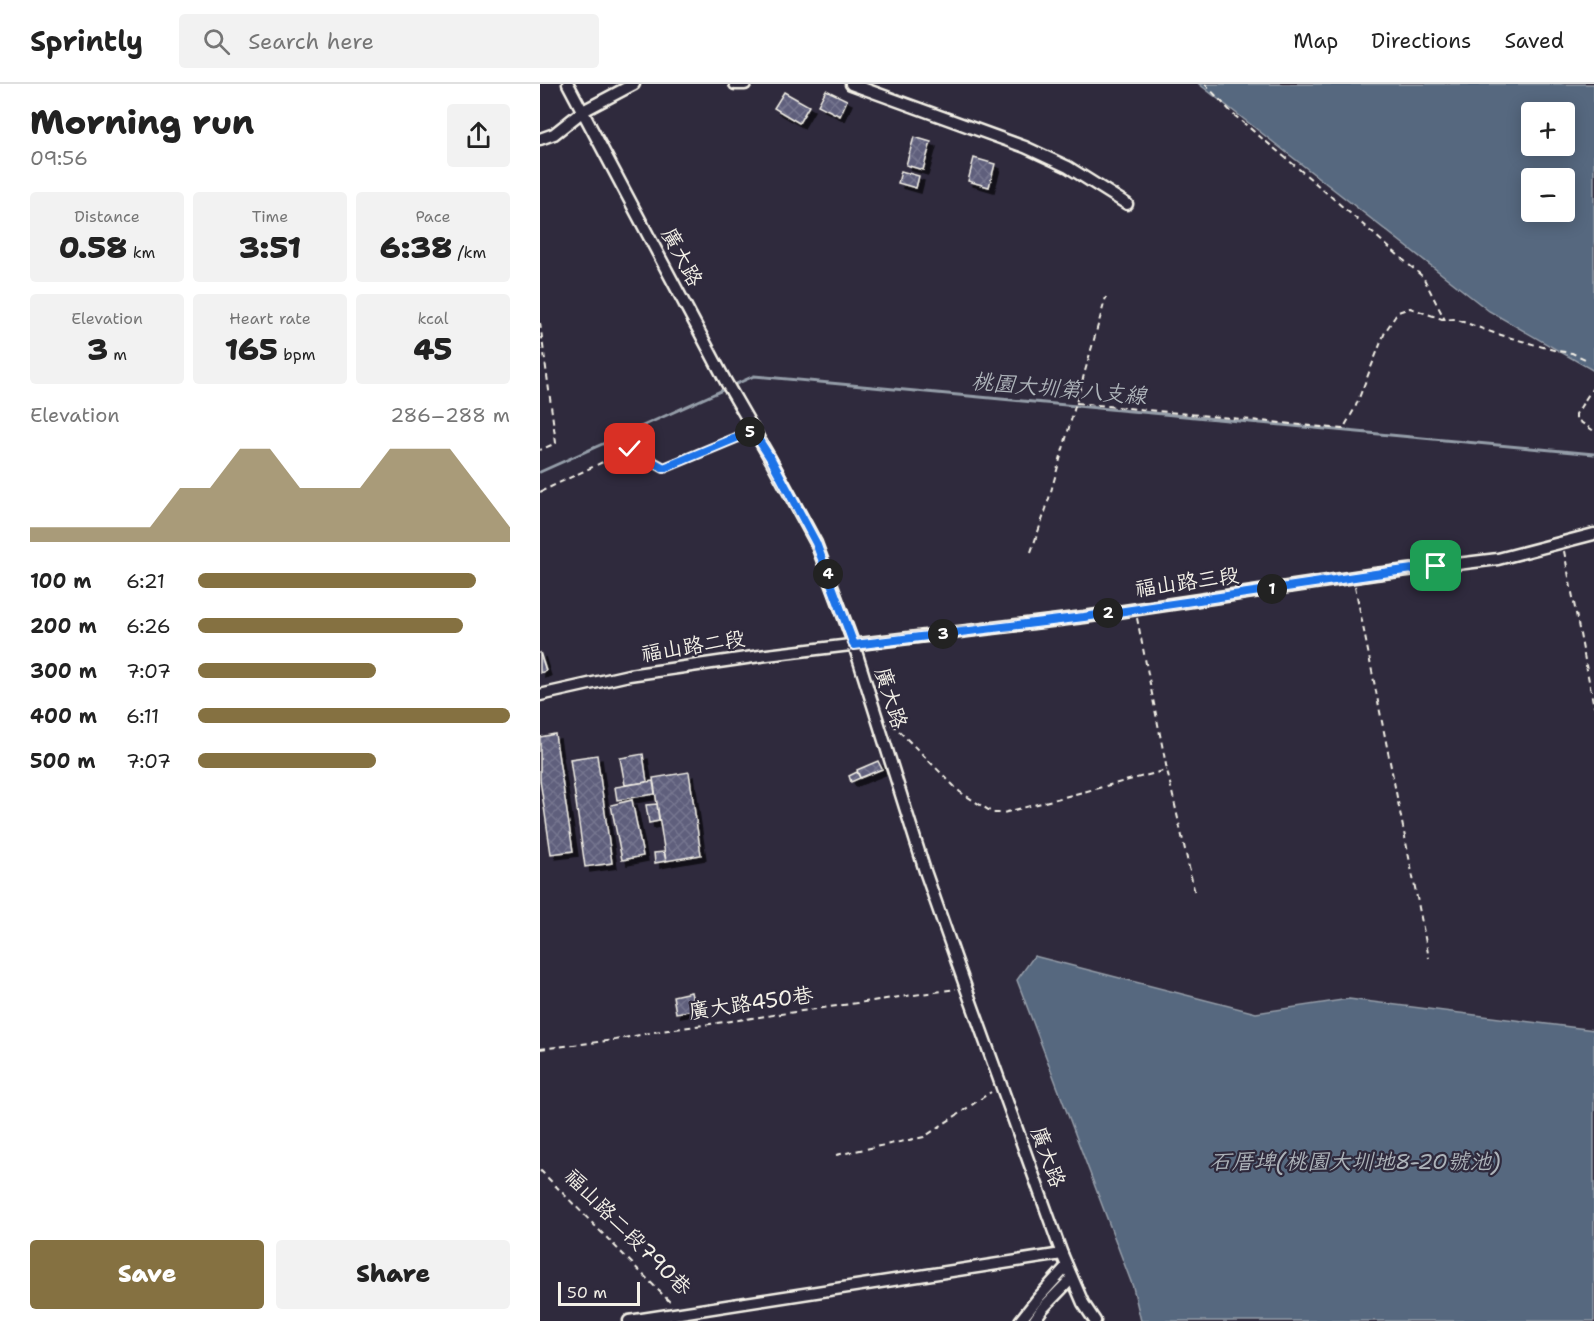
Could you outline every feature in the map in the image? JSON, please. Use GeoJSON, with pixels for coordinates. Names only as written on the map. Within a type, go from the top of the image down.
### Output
{"type":"FeatureCollection","features":[{"type":"Feature","properties":{"kind":"street","name":"廣大路"},"geometry":{"type":"LineString","coordinates":[[568,84],[726,382],[816,543],[854,645],[926,871],[1001,1086],[1062,1254],[1083,1303],[1095,1321]]}},
{"type":"Feature","properties":{"kind":"street"},"geometry":{"type":"LineString","coordinates":[[540,140],[554,134],[583,111],[634,84]]}},
{"type":"Feature","properties":{"kind":"street"},"geometry":{"type":"LineString","coordinates":[[735,84],[745,84]]}},
{"type":"Feature","properties":{"kind":"street"},"geometry":{"type":"LineString","coordinates":[[851,84],[1025,147],[1068,167],[1127,204]]}},
{"type":"Feature","properties":{"kind":"street","name":"福山路三段"},"geometry":{"type":"LineString","coordinates":[[854,645],[1498,559],[1594,534]]}},
{"type":"Feature","properties":{"kind":"street","name":"福山路二段"},"geometry":{"type":"LineString","coordinates":[[540,695],[641,674],[767,655],[854,645]]}},
{"type":"Feature","properties":{"kind":"street"},"geometry":{"type":"LineString","coordinates":[[629,1321],[684,1317],[1062,1254]]}},
{"type":"Feature","properties":{"kind":"street"},"geometry":{"type":"LineString","coordinates":[[1020,1321],[1067,1266]]}},
{"type":"Feature","properties":{"kind":"street"},"geometry":{"type":"LineString","coordinates":[[1034,1321],[1043,1308],[1072,1278]]}},
{"type":"Feature","properties":{"kind":"path"},"geometry":{"type":"LineString","coordinates":[[1205,84],[1234,115],[1423,277],[1445,320]]}},
{"type":"Feature","properties":{"kind":"path"},"geometry":{"type":"LineString","coordinates":[[1030,552],[1046,509],[1106,297]]}},
{"type":"Feature","properties":{"kind":"path"},"geometry":{"type":"LineString","coordinates":[[1076,403],[1343,429],[1355,408],[1385,332],[1398,312],[1410,308],[1445,320],[1455,319],[1494,333],[1585,358]]}},
{"type":"Feature","properties":{"kind":"path"},"geometry":{"type":"LineString","coordinates":[[540,323],[556,443],[540,450]]}},
{"type":"Feature","properties":{"kind":"path"},"geometry":{"type":"LineString","coordinates":[[1594,386],[1576,414],[1576,419],[1594,431]]}},
{"type":"Feature","properties":{"kind":"path"},"geometry":{"type":"LineString","coordinates":[[540,492],[630,449],[664,468],[753,431]]}},
{"type":"Feature","properties":{"kind":"path"},"geometry":{"type":"LineString","coordinates":[[1563,542],[1594,707]]}},
{"type":"Feature","properties":{"kind":"path"},"geometry":{"type":"LineString","coordinates":[[1353,578],[1429,958]]}},
{"type":"Feature","properties":{"kind":"path"},"geometry":{"type":"LineString","coordinates":[[1135,609],[1167,770],[1195,894]]}},
{"type":"Feature","properties":{"kind":"path"},"geometry":{"type":"LineString","coordinates":[[879,725],[893,725],[960,792],[993,813],[1003,813],[1167,770]]}},
{"type":"Feature","properties":{"kind":"path","name":"廣大路450巷"},"geometry":{"type":"LineString","coordinates":[[540,1049],[966,988]]}},
{"type":"Feature","properties":{"kind":"path"},"geometry":{"type":"LineString","coordinates":[[836,1155],[924,1137],[1001,1086]]}},
{"type":"Feature","properties":{"kind":"path","name":"福山路二段790巷"},"geometry":{"type":"LineString","coordinates":[[540,1172],[542,1171],[684,1317]]}},
{"type":"Feature","properties":{"kind":"water"},"geometry":{"type":"Polygon","coordinates":[[[1199,84],[1594,84],[1594,371],[1489,311],[1199,84]]]}},
{"type":"Feature","properties":{"kind":"water","name":"石厝埤(桃園大圳地8-20號池)"},"geometry":{"type":"Polygon","coordinates":[[[1034,956],[1256,1013],[1349,999],[1594,1030],[1594,1321],[1141,1321],[1133,1287],[1017,980],[1034,956]]]}},
{"type":"Feature","properties":{"kind":"building"},"geometry":{"type":"Polygon","coordinates":[[[826,90],[847,100],[840,116],[818,105],[826,90]]]}},
{"type":"Feature","properties":{"kind":"building"},"geometry":{"type":"Polygon","coordinates":[[[784,92],[809,106],[799,123],[774,108],[784,92]]]}},
{"type":"Feature","properties":{"kind":"building"},"geometry":{"type":"Polygon","coordinates":[[[914,137],[931,142],[923,170],[906,165],[914,137]]]}},
{"type":"Feature","properties":{"kind":"building"},"geometry":{"type":"Polygon","coordinates":[[[974,158],[995,164],[989,187],[968,181],[974,158]]]}},
{"type":"Feature","properties":{"kind":"building"},"geometry":{"type":"Polygon","coordinates":[[[901,171],[919,176],[916,188],[898,183],[901,171]]]}},
{"type":"Feature","properties":{"kind":"building"},"geometry":{"type":"Polygon","coordinates":[[[540,652],[546,671],[540,673],[540,652]]]}},
{"type":"Feature","properties":{"kind":"building"},"geometry":{"type":"Polygon","coordinates":[[[555,734],[573,851],[551,854],[540,780],[540,737],[555,734]]]}},
{"type":"Feature","properties":{"kind":"building"},"geometry":{"type":"Polygon","coordinates":[[[643,754],[647,782],[625,785],[620,758],[643,754]]]}},
{"type":"Feature","properties":{"kind":"building"},"geometry":{"type":"Polygon","coordinates":[[[597,755],[612,863],[585,867],[570,759],[597,755]]]}},
{"type":"Feature","properties":{"kind":"building"},"geometry":{"type":"Polygon","coordinates":[[[878,761],[882,769],[860,778],[857,770],[878,761]]]}},
{"type":"Feature","properties":{"kind":"building"},"geometry":{"type":"Polygon","coordinates":[[[689,772],[701,855],[666,861],[653,778],[689,772]]]}},
{"type":"Feature","properties":{"kind":"building"},"geometry":{"type":"Polygon","coordinates":[[[857,772],[860,778],[851,782],[849,776],[857,772]]]}},
{"type":"Feature","properties":{"kind":"building"},"geometry":{"type":"Polygon","coordinates":[[[653,781],[655,794],[617,800],[615,787],[653,781]]]}},
{"type":"Feature","properties":{"kind":"building"},"geometry":{"type":"Polygon","coordinates":[[[632,800],[643,856],[622,860],[611,805],[632,800]]]}},
{"type":"Feature","properties":{"kind":"building"},"geometry":{"type":"Polygon","coordinates":[[[657,804],[659,821],[649,823],[646,805],[657,804]]]}},
{"type":"Feature","properties":{"kind":"building"},"geometry":{"type":"Polygon","coordinates":[[[664,852],[666,861],[655,863],[654,853],[664,852]]]}},
{"type":"Feature","properties":{"kind":"building"},"geometry":{"type":"Polygon","coordinates":[[[691,992],[695,1010],[676,1013],[673,996],[691,992]]]}},
{"type":"Feature","properties":{"kind":"waterway","name":"桃園大圳第八支線"},"geometry":{"type":"LineString","coordinates":[[540,472],[754,376],[1594,454]]}},
{"type":"Feature","properties":{"kind":"route"},"geometry":{"type":"LineString","coordinates":[[630,449],[664,468],[753,431],[771,459],[816,543],[854,645],[1084,617],[1436,566]]}}]}
